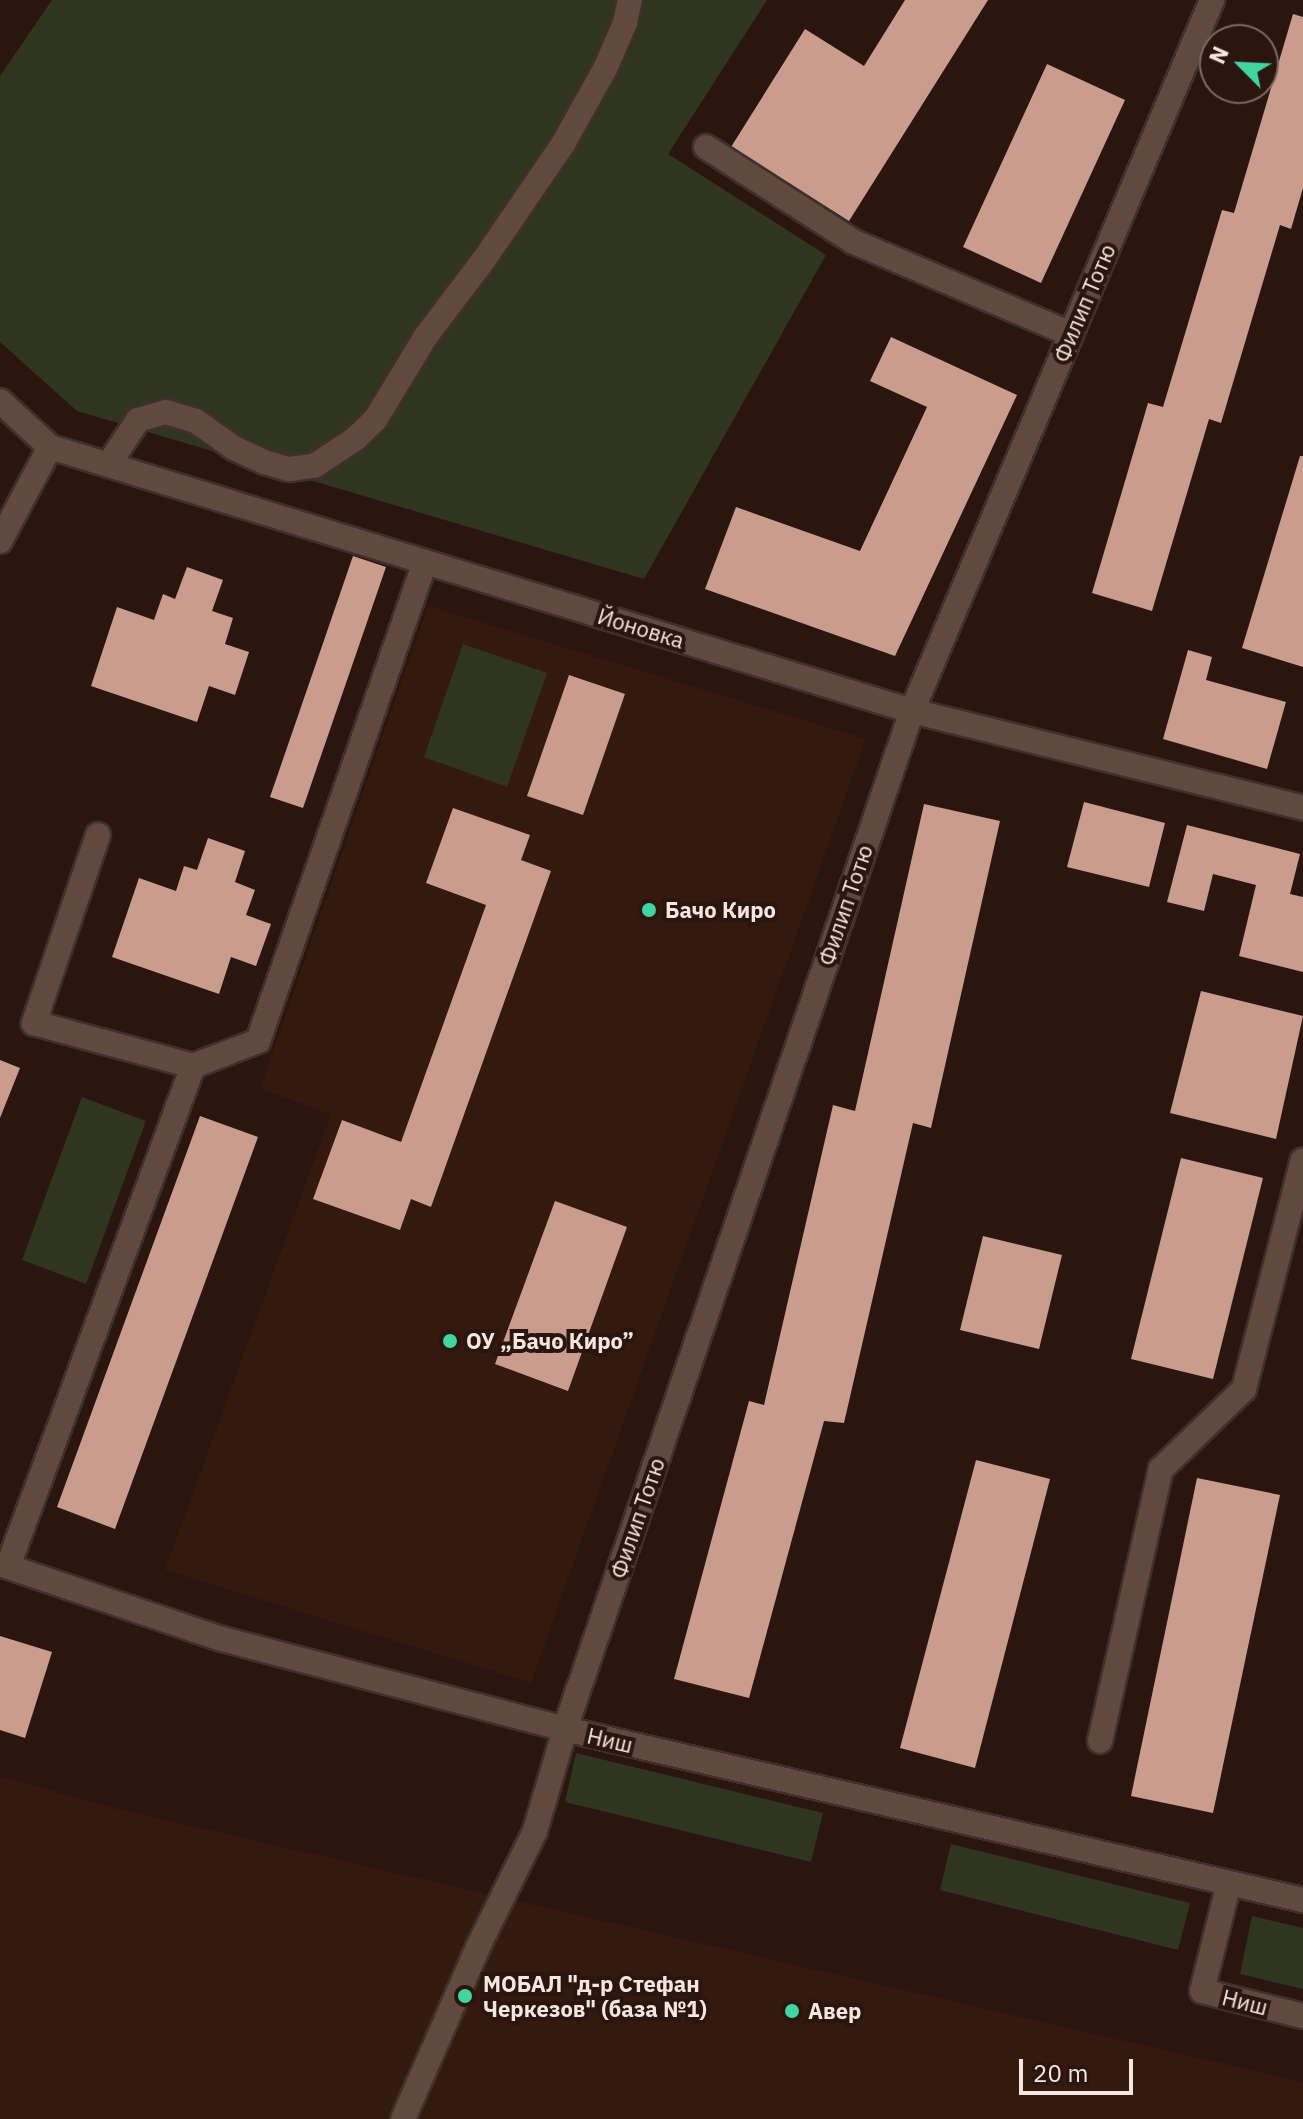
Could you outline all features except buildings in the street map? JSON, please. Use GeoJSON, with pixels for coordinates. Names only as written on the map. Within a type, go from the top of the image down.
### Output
{"type":"FeatureCollection","features":[{"type":"Feature","properties":{"kind":"street"},"geometry":{"type":"LineString","coordinates":[[108,465],[138,420],[166,412],[196,421],[234,448],[289,469],[314,466],[355,439],[375,420],[426,336],[483,261],[563,144],[605,69],[625,23],[630,0]]}},
{"type":"Feature","properties":{"kind":"street","name":"Филип Тотю"},"geometry":{"type":"LineString","coordinates":[[403,2119],[478,1947],[535,1831],[565,1729],[912,711],[1212,0]]}},
{"type":"Feature","properties":{"kind":"street"},"geometry":{"type":"LineString","coordinates":[[706,147],[854,242],[1071,334]]}},
{"type":"Feature","properties":{"kind":"street","name":"Йоновка"},"geometry":{"type":"LineString","coordinates":[[0,401],[50,447],[912,711],[1303,808]]}},
{"type":"Feature","properties":{"kind":"street"},"geometry":{"type":"LineString","coordinates":[[0,541],[50,447]]}},
{"type":"Feature","properties":{"kind":"street"},"geometry":{"type":"LineString","coordinates":[[98,835],[34,1023],[193,1066],[258,1041],[425,562]]}},
{"type":"Feature","properties":{"kind":"street"},"geometry":{"type":"LineString","coordinates":[[4,1565],[193,1066]]}},
{"type":"Feature","properties":{"kind":"street"},"geometry":{"type":"LineString","coordinates":[[1100,1741],[1161,1469],[1244,1389],[1303,1160]]}},
{"type":"Feature","properties":{"kind":"street","name":"Ниш"},"geometry":{"type":"LineString","coordinates":[[4,1565],[222,1639],[565,1729],[1303,1900]]}},
{"type":"Feature","properties":{"kind":"street","name":"Ниш"},"geometry":{"type":"LineString","coordinates":[[1229,1883],[1202,1991],[1303,2016]]}},
{"type":"Feature","properties":{"kind":"shaded area","name":"ОУ „Бачо Киро”"},"geometry":{"type":"Polygon","coordinates":[[[428,606],[866,739],[531,1683],[165,1570],[331,1114],[260,1089],[428,606]]]}},
{"type":"Feature","properties":{"kind":"shaded area","name":"МОБАЛ \"д-р Стефан Черкезов\" (база №1)"},"geometry":{"type":"Polygon","coordinates":[[[0,1776],[109,1807],[1303,2082],[1303,2119],[0,2119],[0,1776]]]}},
{"type":"Feature","properties":{"kind":"green space"},"geometry":{"type":"Polygon","coordinates":[[[52,0],[767,0],[668,154],[826,255],[644,579],[77,411],[0,342],[0,76],[52,0]]]}},
{"type":"Feature","properties":{"kind":"green space"},"geometry":{"type":"Polygon","coordinates":[[[463,644],[547,673],[507,787],[424,757],[463,644]]]}},
{"type":"Feature","properties":{"kind":"green space"},"geometry":{"type":"Polygon","coordinates":[[[82,1097],[146,1121],[86,1284],[22,1260],[82,1097]]]}},
{"type":"Feature","properties":{"kind":"green space"},"geometry":{"type":"Polygon","coordinates":[[[576,1753],[823,1813],[811,1862],[565,1802],[576,1753]]]}},
{"type":"Feature","properties":{"kind":"green space"},"geometry":{"type":"Polygon","coordinates":[[[951,1844],[1190,1903],[1178,1950],[940,1890],[951,1844]]]}},
{"type":"Feature","properties":{"kind":"green space"},"geometry":{"type":"Polygon","coordinates":[[[1252,1916],[1303,1928],[1303,1989],[1240,1974],[1252,1916]]]}},
{"type":"Feature","properties":{"kind":"place","name":"Бачо Киро"},"geometry":{"type":"Point","coordinates":[649,910]}},
{"type":"Feature","properties":{"kind":"place","name":"ОУ „Бачо Киро”"},"geometry":{"type":"Point","coordinates":[450,1341]}},
{"type":"Feature","properties":{"kind":"place","name":"МОБАЛ \"д-р Стефан Черкезов\" (база №1)"},"geometry":{"type":"Point","coordinates":[465,1996]}},
{"type":"Feature","properties":{"kind":"place","name":"Авер"},"geometry":{"type":"Point","coordinates":[792,2011]}}]}
